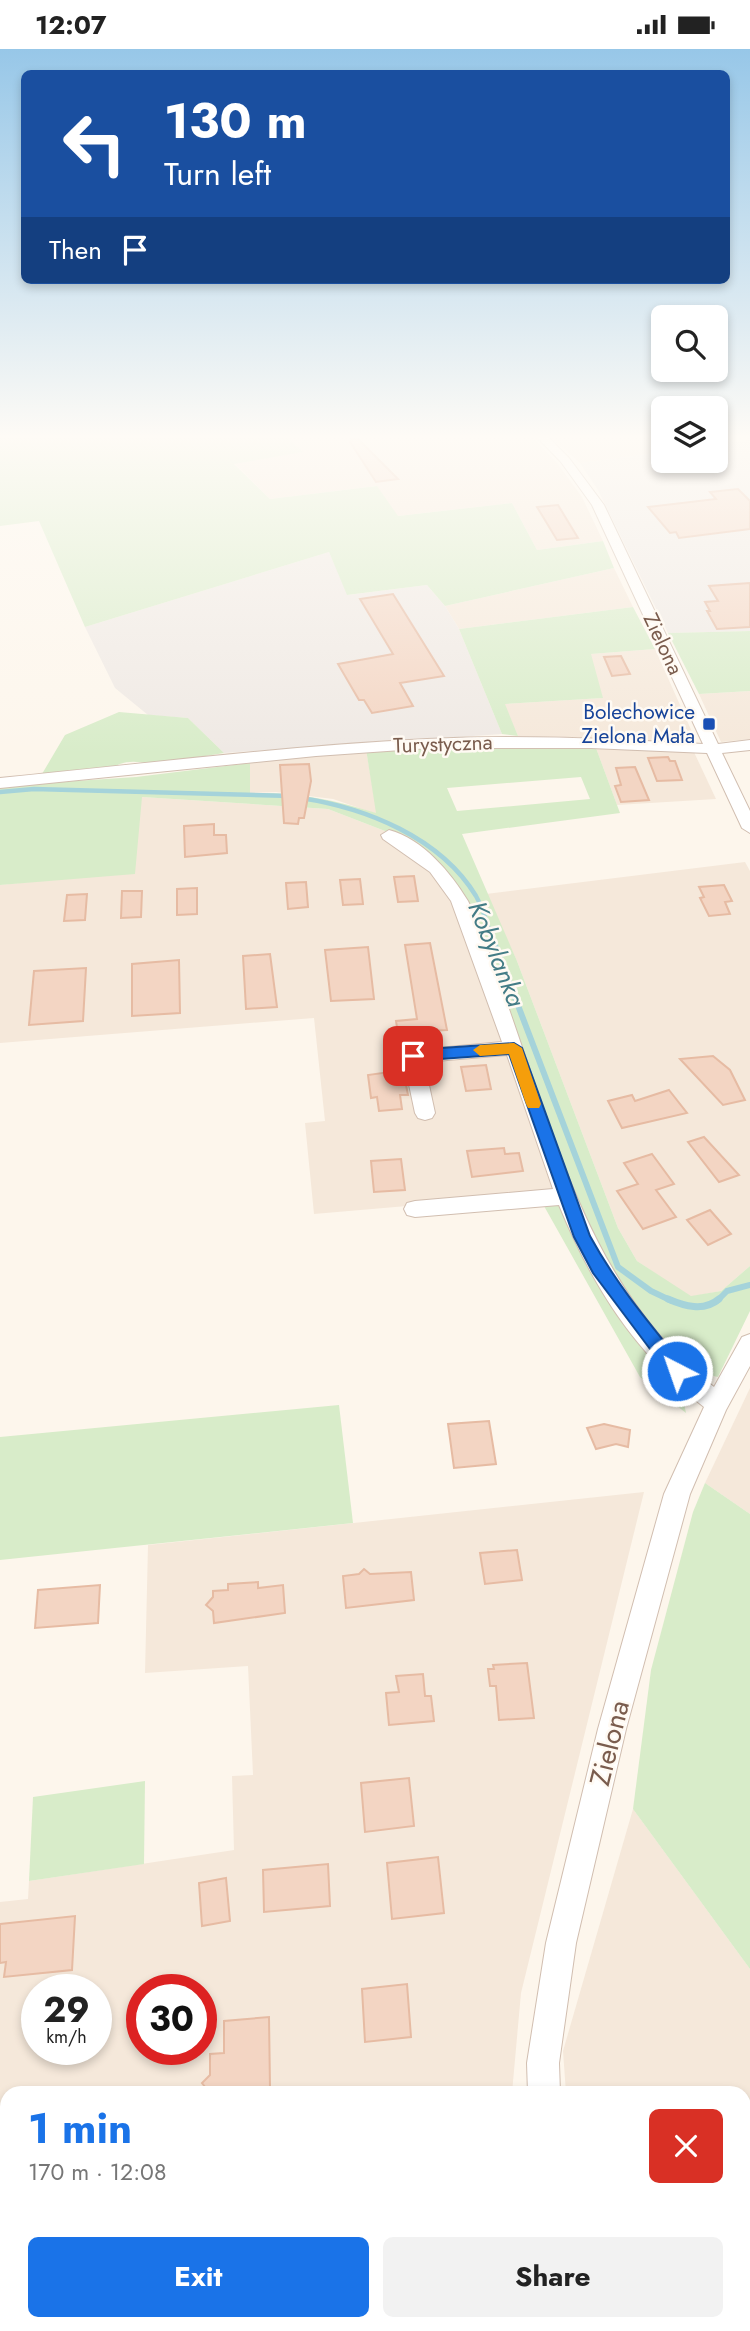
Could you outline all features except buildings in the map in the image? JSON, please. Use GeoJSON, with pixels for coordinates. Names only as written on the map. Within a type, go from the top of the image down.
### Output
{"type":"FeatureCollection","features":[{"type":"Feature","properties":{"kind":"street","name":"Zielona"},"geometry":{"type":"LineString","coordinates":[[615,541],[750,828]]}},
{"type":"Feature","properties":{"kind":"street","name":"Turystyczna"},"geometry":{"type":"LineString","coordinates":[[0,783],[316,751],[430,743],[591,743],[714,750],[750,745]]}},
{"type":"Feature","properties":{"kind":"street"},"geometry":{"type":"LineString","coordinates":[[389,835],[424,856],[442,872],[456,892],[467,916],[566,1196],[582,1237],[599,1268],[634,1318],[677,1371],[718,1404]]}},
{"type":"Feature","properties":{"kind":"street"},"geometry":{"type":"LineString","coordinates":[[425,1113],[413,1056],[514,1048]]}},
{"type":"Feature","properties":{"kind":"street"},"geometry":{"type":"LineString","coordinates":[[415,1209],[566,1196]]}},
{"type":"Feature","properties":{"kind":"street","name":"Zielona"},"geometry":{"type":"LineString","coordinates":[[544,2086],[543,2063],[561,1943],[612,1729],[677,1494],[718,1404],[750,1344]]}},
{"type":"Feature","properties":{"kind":"shaded area"},"geometry":{"type":"Polygon","coordinates":[[[532,541],[599,541],[537,550],[532,541]]]}},
{"type":"Feature","properties":{"kind":"shaded area"},"geometry":{"type":"Polygon","coordinates":[[[623,541],[750,541],[750,631],[668,633],[623,541]]]}},
{"type":"Feature","properties":{"kind":"shaded area"},"geometry":{"type":"Polygon","coordinates":[[[329,552],[348,595],[427,585],[445,606],[459,629],[502,734],[224,753],[188,718],[148,715],[115,688],[85,627],[329,552]]]}},
{"type":"Feature","properties":{"kind":"shaded area"},"geometry":{"type":"Polygon","coordinates":[[[614,568],[633,607],[459,629],[445,606],[614,568]]]}},
{"type":"Feature","properties":{"kind":"shaded area"},"geometry":{"type":"Polygon","coordinates":[[[655,649],[697,743],[518,736],[504,704],[602,698],[590,654],[655,649]]]}},
{"type":"Feature","properties":{"kind":"shaded area"},"geometry":{"type":"Polygon","coordinates":[[[750,691],[750,739],[721,742],[699,694],[750,691]]]}},
{"type":"Feature","properties":{"kind":"shaded area"},"geometry":{"type":"Polygon","coordinates":[[[596,748],[693,750],[716,799],[617,805],[596,748]]]}},
{"type":"Feature","properties":{"kind":"shaded area"},"geometry":{"type":"Polygon","coordinates":[[[366,749],[377,814],[333,799],[276,792],[249,793],[250,763],[366,749]]]}},
{"type":"Feature","properties":{"kind":"shaded area"},"geometry":{"type":"Polygon","coordinates":[[[142,797],[328,809],[398,836],[438,863],[577,1201],[407,1206],[314,1214],[305,1123],[325,1121],[314,1018],[0,1043],[0,885],[50,880],[142,797]]]}},
{"type":"Feature","properties":{"kind":"shaded area"},"geometry":{"type":"Polygon","coordinates":[[[745,862],[750,871],[750,1266],[721,1291],[690,1297],[637,1261],[618,1228],[517,961],[486,894],[745,862]]]}},
{"type":"Feature","properties":{"kind":"shaded area"},"geometry":{"type":"Polygon","coordinates":[[[750,1388],[750,1514],[705,1483],[750,1388]]]}},
{"type":"Feature","properties":{"kind":"shaded area"},"geometry":{"type":"Polygon","coordinates":[[[644,1492],[521,1993],[513,2086],[0,2086],[0,1902],[28,1899],[29,1881],[234,1850],[232,1776],[253,1775],[248,1666],[145,1673],[148,1545],[644,1492]]]}},
{"type":"Feature","properties":{"kind":"shaded area"},"geometry":{"type":"Polygon","coordinates":[[[633,1809],[750,1969],[750,2086],[566,2086],[563,2051],[633,1809]]]}},
{"type":"Feature","properties":{"kind":"green space"},"geometry":{"type":"Polygon","coordinates":[[[48,541],[532,541],[537,550],[603,541],[614,568],[445,606],[427,585],[347,595],[329,552],[85,627],[48,541]]]}},
{"type":"Feature","properties":{"kind":"green space"},"geometry":{"type":"Polygon","coordinates":[[[633,607],[655,649],[591,654],[603,698],[505,704],[518,736],[502,734],[459,629],[633,607]]]}},
{"type":"Feature","properties":{"kind":"green space"},"geometry":{"type":"Polygon","coordinates":[[[750,631],[750,691],[699,694],[668,633],[750,631]]]}},
{"type":"Feature","properties":{"kind":"green space"},"geometry":{"type":"Polygon","coordinates":[[[119,712],[188,718],[224,753],[150,765],[130,762],[112,769],[42,774],[65,735],[119,712]]]}},
{"type":"Feature","properties":{"kind":"green space"},"geometry":{"type":"Polygon","coordinates":[[[426,746],[596,748],[620,813],[462,834],[517,961],[618,1228],[637,1261],[691,1296],[721,1291],[750,1266],[750,1311],[718,1377],[686,1370],[601,1261],[538,1103],[462,892],[398,836],[328,809],[142,797],[135,874],[0,885],[0,786],[136,777],[250,763],[250,793],[314,797],[376,813],[366,749],[426,746]],[[581,777],[447,788],[457,811],[590,799],[581,777]]]}},
{"type":"Feature","properties":{"kind":"green space"},"geometry":{"type":"Polygon","coordinates":[[[559,1204],[588,1261],[682,1393],[686,1413],[640,1377],[544,1206],[559,1204]]]}},
{"type":"Feature","properties":{"kind":"green space"},"geometry":{"type":"Polygon","coordinates":[[[339,1405],[353,1523],[0,1560],[0,1437],[339,1405]]]}},
{"type":"Feature","properties":{"kind":"green space"},"geometry":{"type":"Polygon","coordinates":[[[705,1483],[750,1514],[750,1969],[633,1809],[651,1670],[693,1512],[705,1483]]]}},
{"type":"Feature","properties":{"kind":"green space"},"geometry":{"type":"Polygon","coordinates":[[[145,1781],[144,1864],[29,1881],[33,1797],[145,1781]]]}},
{"type":"Feature","properties":{"kind":"waterway","name":"Kobylanka"},"geometry":{"type":"LineString","coordinates":[[0,792],[34,789],[290,796]]}},
{"type":"Feature","properties":{"kind":"waterway","name":"Kobylanka"},"geometry":{"type":"LineString","coordinates":[[301,798],[351,809],[375,818],[422,842],[443,857],[461,875],[476,896],[493,942]]}},
{"type":"Feature","properties":{"kind":"waterway","name":"Kobylanka"},"geometry":{"type":"LineString","coordinates":[[493,940],[618,1267],[651,1291],[672,1301]]}},
{"type":"Feature","properties":{"kind":"waterway","name":"Kobylanka"},"geometry":{"type":"LineString","coordinates":[[719,1299],[727,1291],[750,1285]]}},
{"type":"Feature","properties":{"kind":"waterway","name":"Kobylanka"},"geometry":{"type":"LineString","coordinates":[[668,1299],[687,1306],[700,1307],[719,1299]]}},
{"type":"Feature","properties":{"kind":"slow traffic"},"geometry":{"type":"LineString","coordinates":[[480,1050],[514,1048],[533,1104]]}},
{"type":"Feature","properties":{"kind":"place","name":"Bolechowice Zielona Mała"},"geometry":{"type":"Point","coordinates":[709,724]}},
{"type":"Feature","properties":{"kind":"route"},"geometry":{"type":"LineString","coordinates":[[413,1056],[514,1048],[582,1237],[599,1268],[634,1318],[677,1371]]}}]}
